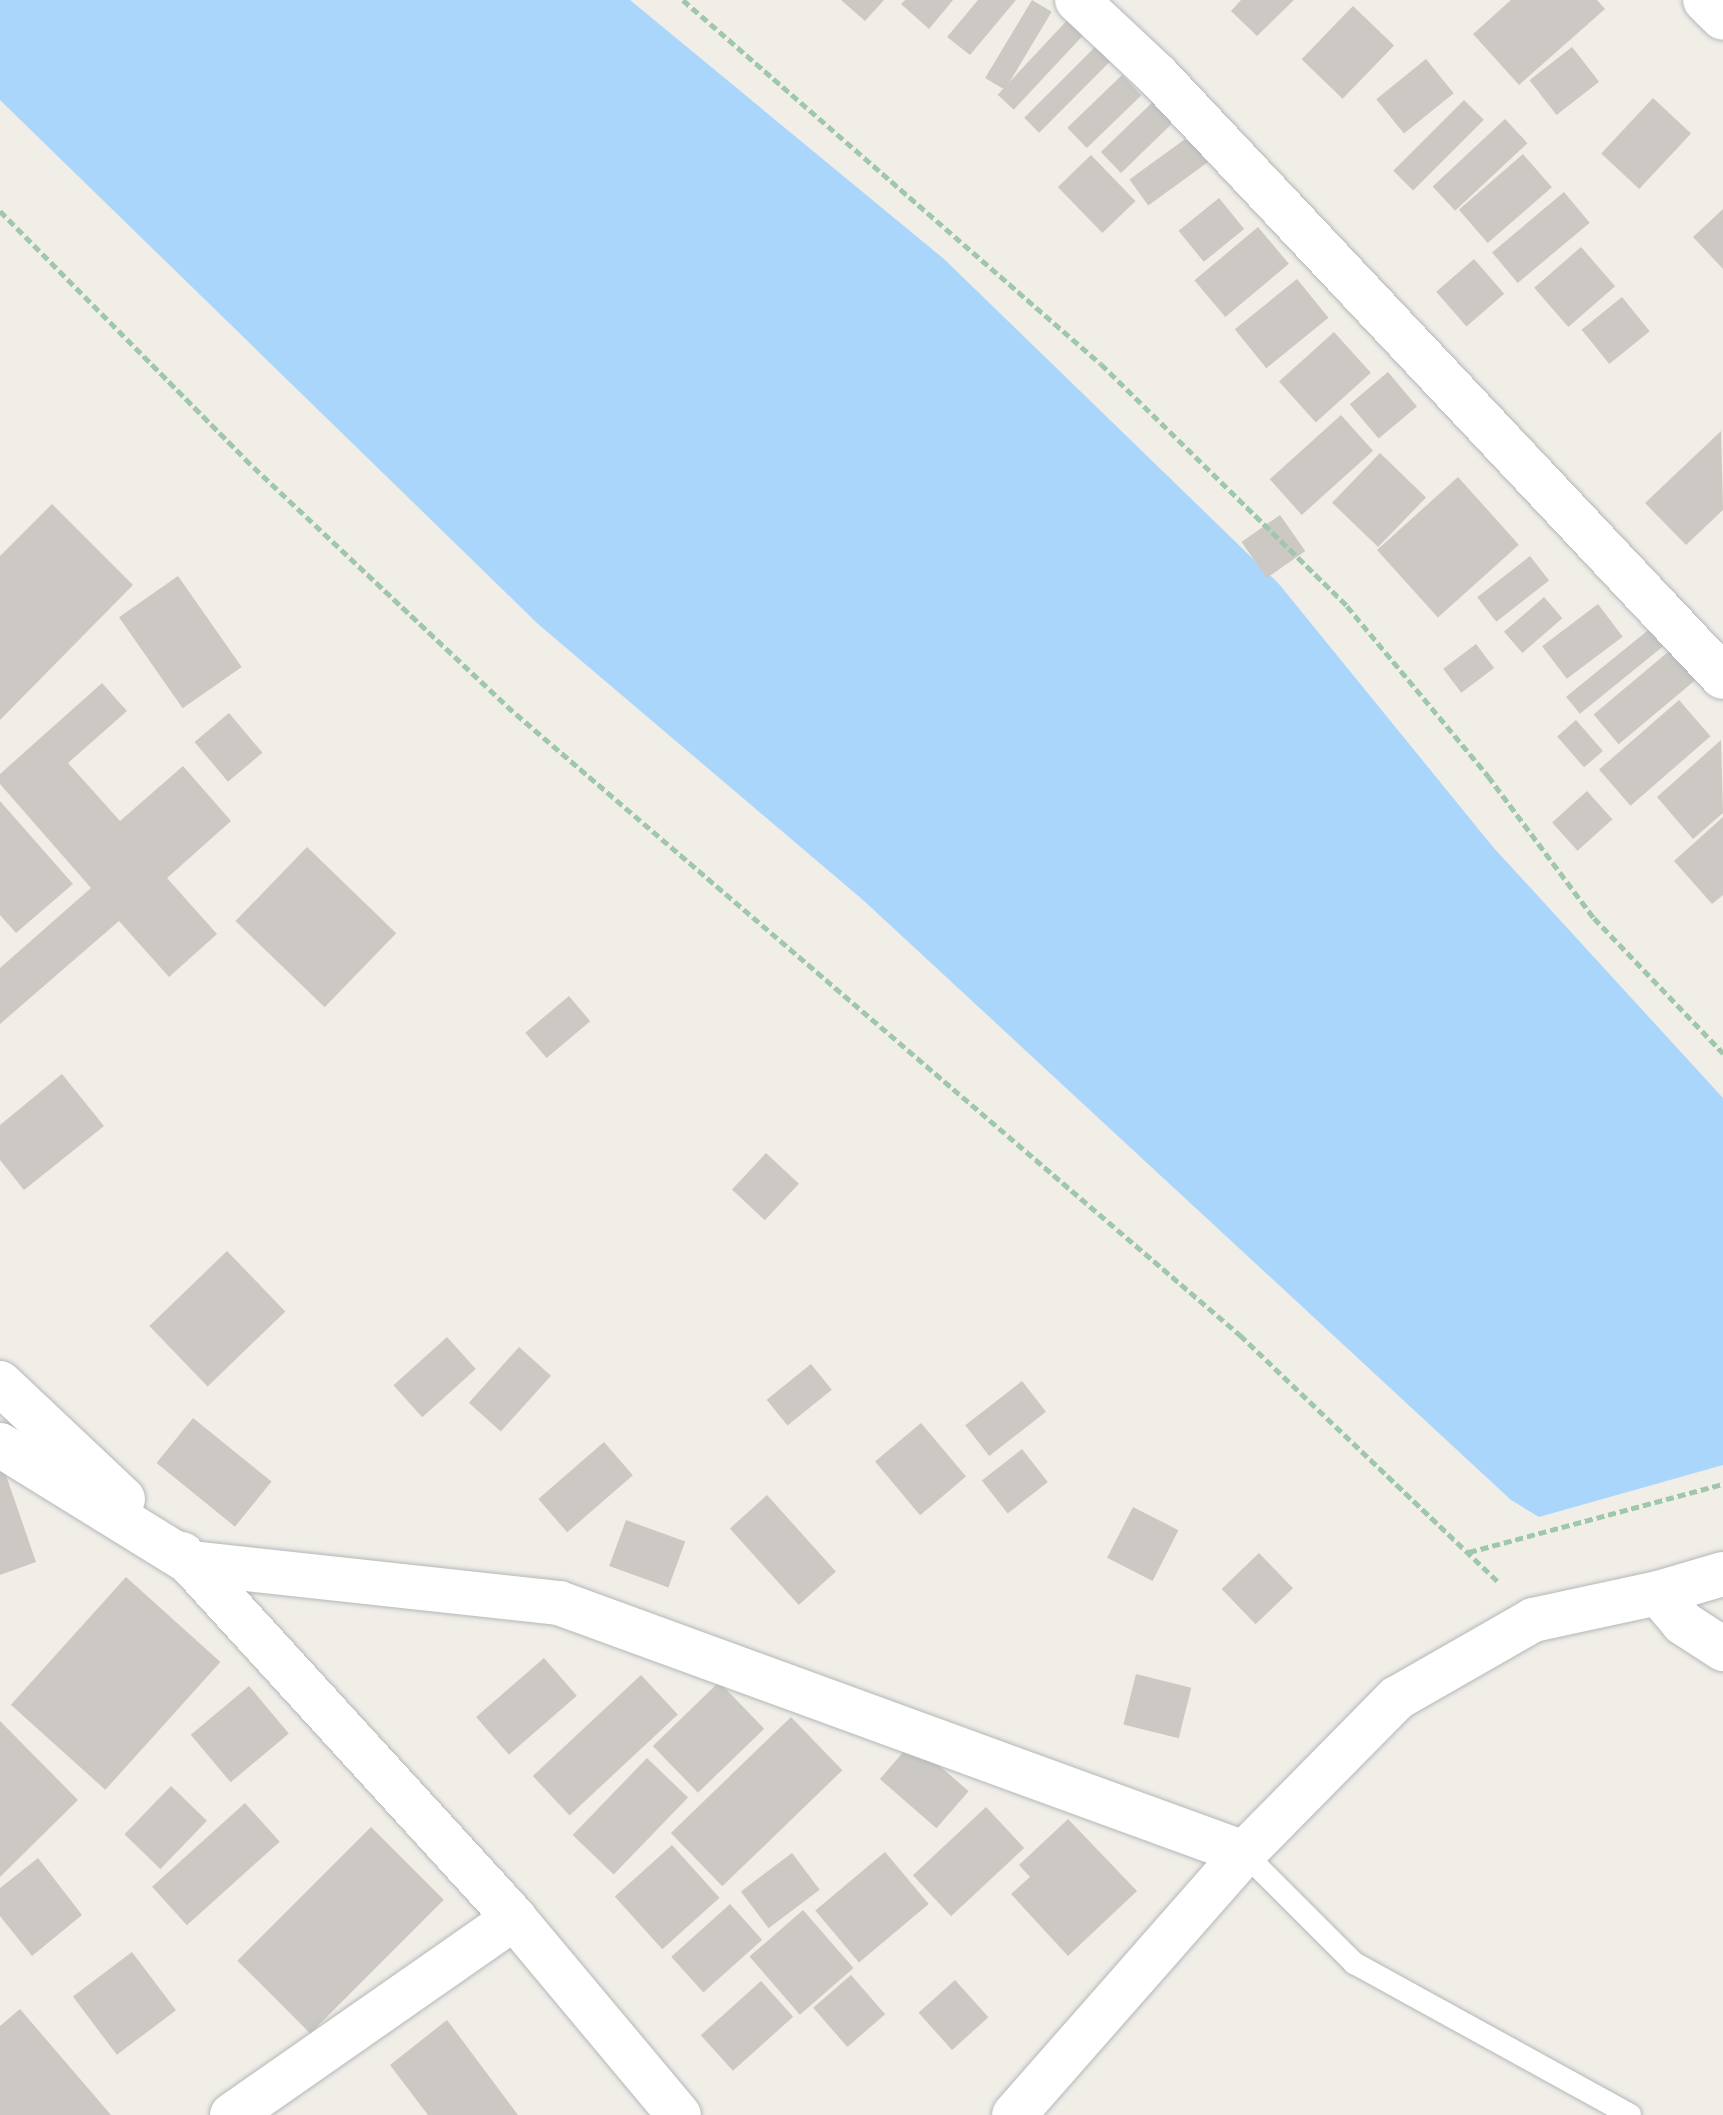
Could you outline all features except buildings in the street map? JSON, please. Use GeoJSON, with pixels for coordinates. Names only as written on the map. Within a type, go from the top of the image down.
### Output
{"type":"FeatureCollection","features":[{"type":"Feature","properties":{"kind":"street"},"geometry":{"type":"LineString","coordinates":[[1705,0],[1723,18]]}},
{"type":"Feature","properties":{"kind":"street"},"geometry":{"type":"LineString","coordinates":[[1075,1],[1157,75],[1723,677]]}},
{"type":"Feature","properties":{"kind":"street"},"geometry":{"type":"LineString","coordinates":[[0,1383],[191,1563],[514,1918],[679,2115]]}},
{"type":"Feature","properties":{"kind":"street"},"geometry":{"type":"LineString","coordinates":[[0,1445],[191,1563],[559,1603],[1244,1853]]}},
{"type":"Feature","properties":{"kind":"street"},"geometry":{"type":"LineString","coordinates":[[1014,2115],[1244,1853],[1397,1698],[1533,1620],[1658,1593],[1723,1574]]}},
{"type":"Feature","properties":{"kind":"street"},"geometry":{"type":"LineString","coordinates":[[1658,1593],[1683,1623],[1723,1649]]}},
{"type":"Feature","properties":{"kind":"street"},"geometry":{"type":"LineString","coordinates":[[232,2115],[514,1918]]}},
{"type":"Feature","properties":{"kind":"lane"},"geometry":{"type":"LineString","coordinates":[[1244,1853],[1354,1963],[1630,2115]]}},
{"type":"Feature","properties":{"kind":"path"},"geometry":{"type":"LineString","coordinates":[[683,0],[1101,364],[1347,606],[1488,776],[1594,918],[1723,1053]]}},
{"type":"Feature","properties":{"kind":"path"},"geometry":{"type":"LineString","coordinates":[[0,211],[245,459],[516,714],[1240,1335],[1468,1552],[1723,1484]]}},
{"type":"Feature","properties":{"kind":"water"},"geometry":{"type":"Polygon","coordinates":[[[0,0],[630,0],[944,259],[1279,584],[1493,847],[1723,1098],[1723,1465],[1539,1517],[1511,1500],[863,900],[538,624],[0,100],[0,0]]]}}]}
